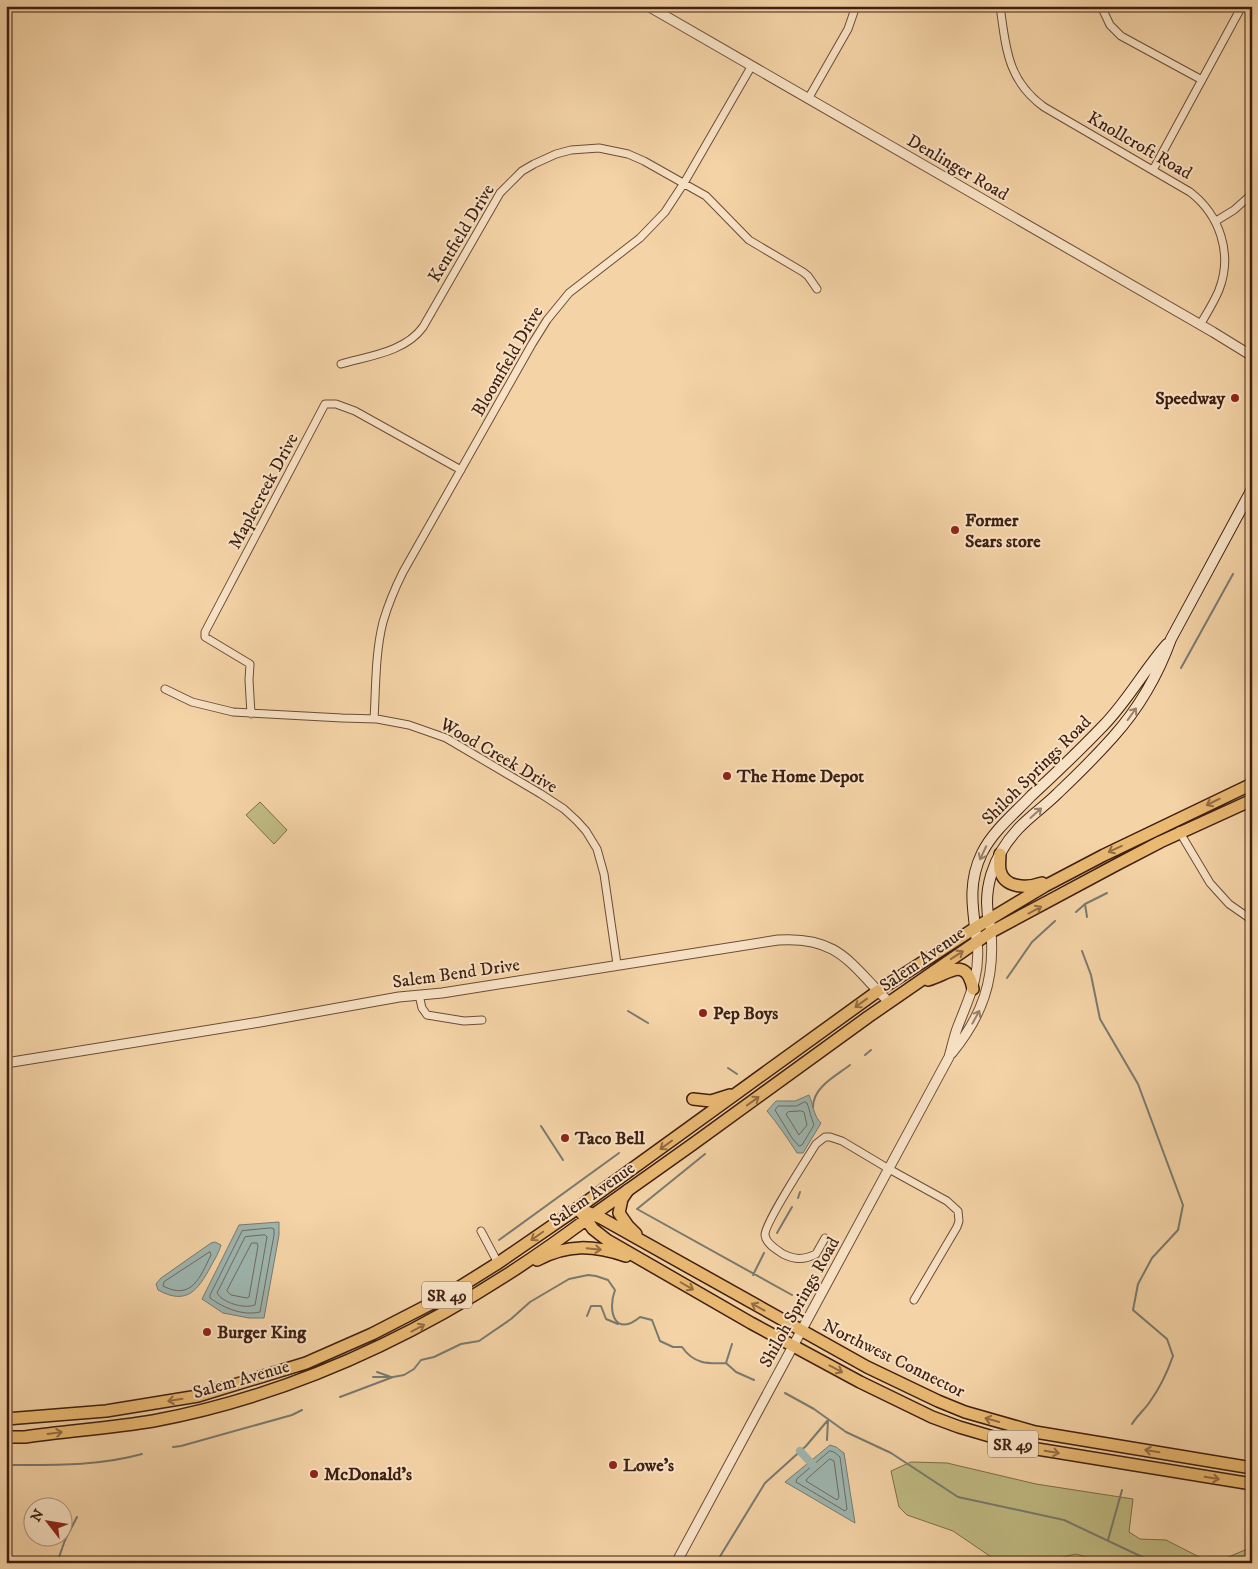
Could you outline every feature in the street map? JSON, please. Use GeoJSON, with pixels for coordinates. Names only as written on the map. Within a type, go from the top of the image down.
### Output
{"type":"FeatureCollection","features":[{"type":"Feature","properties":{"kind":"main road","name":"Shiloh Springs Road"},"geometry":{"type":"LineString","coordinates":[[992,932],[986,911],[990,880],[1000,854],[1019,828],[1057,794],[1112,738],[1133,713],[1162,663],[1171,639],[1252,489]]}},
{"type":"Feature","properties":{"kind":"main road","name":"Shiloh Springs Road"},"geometry":{"type":"LineString","coordinates":[[977,942],[971,896],[972,882],[981,854],[988,842],[1005,822],[1106,723],[1152,661],[1171,639]]}},
{"type":"Feature","properties":{"kind":"main road","name":"Salem Avenue"},"geometry":{"type":"LineString","coordinates":[[6,1419],[106,1411],[198,1396],[306,1363],[401,1319],[442,1298],[498,1263],[578,1208],[878,991],[988,919],[1108,852],[1252,784]]}},
{"type":"Feature","properties":{"kind":"main road","name":"Salem Avenue"},"geometry":{"type":"LineString","coordinates":[[6,1437],[25,1437],[152,1421],[220,1405],[311,1377],[406,1334],[460,1305],[500,1279],[628,1190],[889,1002],[992,932],[1114,866],[1252,800]]}},
{"type":"Feature","properties":{"kind":"main road"},"geometry":{"type":"LineString","coordinates":[[1114,866],[1142,843],[1158,835],[1175,821]]}},
{"type":"Feature","properties":{"kind":"main road"},"geometry":{"type":"LineString","coordinates":[[1000,854],[1001,872],[1014,885],[1022,887],[1036,885],[1060,878]]}},
{"type":"Feature","properties":{"kind":"main road"},"geometry":{"type":"LineString","coordinates":[[915,984],[960,968],[971,977],[973,989]]}},
{"type":"Feature","properties":{"kind":"main road"},"geometry":{"type":"LineString","coordinates":[[693,1098],[712,1100],[737,1094]]}},
{"type":"Feature","properties":{"kind":"main road"},"geometry":{"type":"LineString","coordinates":[[628,1190],[622,1199],[619,1213],[628,1226],[648,1245]]}},
{"type":"Feature","properties":{"kind":"main road"},"geometry":{"type":"LineString","coordinates":[[578,1208],[589,1217],[593,1229],[607,1240],[645,1262]]}},
{"type":"Feature","properties":{"kind":"main road","name":"Northwest Connector"},"geometry":{"type":"LineString","coordinates":[[589,1217],[648,1245],[894,1381],[938,1401],[989,1420],[1029,1430],[1252,1468]]}},
{"type":"Feature","properties":{"kind":"main road","name":"SR 49"},"geometry":{"type":"LineString","coordinates":[[500,1279],[560,1250],[574,1248],[596,1248],[645,1262]]}},
{"type":"Feature","properties":{"kind":"main road","name":"Northwest Connector"},"geometry":{"type":"LineString","coordinates":[[645,1262],[793,1346],[887,1396],[932,1417],[984,1436],[1031,1448],[1252,1484]]}},
{"type":"Feature","properties":{"kind":"main road"},"geometry":{"type":"LineString","coordinates":[[311,1377],[320,1366],[356,1350],[401,1319]]}},
{"type":"Feature","properties":{"kind":"main road"},"geometry":{"type":"LineString","coordinates":[[220,1405],[238,1392],[294,1373],[306,1363]]}},
{"type":"Feature","properties":{"kind":"street","name":"Denlinger Road"},"geometry":{"type":"LineString","coordinates":[[648,6],[1200,324],[1252,356]]}},
{"type":"Feature","properties":{"kind":"street"},"geometry":{"type":"LineString","coordinates":[[808,99],[848,29],[856,6]]}},
{"type":"Feature","properties":{"kind":"street","name":"Knollcroft Road"},"geometry":{"type":"LineString","coordinates":[[1000,6],[1010,65],[1027,93],[1044,107],[1195,195],[1216,221],[1224,246],[1225,268],[1220,288],[1200,324]]}},
{"type":"Feature","properties":{"kind":"street"},"geometry":{"type":"LineString","coordinates":[[1101,6],[1110,25],[1121,36],[1202,80]]}},
{"type":"Feature","properties":{"kind":"street"},"geometry":{"type":"LineString","coordinates":[[1153,170],[1242,6]]}},
{"type":"Feature","properties":{"kind":"street","name":"Bloomfield Drive"},"geometry":{"type":"LineString","coordinates":[[374,719],[379,642],[388,608],[403,572],[537,336],[559,304],[586,279],[650,229],[669,207],[751,66]]}},
{"type":"Feature","properties":{"kind":"street","name":"Kentfield Drive"},"geometry":{"type":"LineString","coordinates":[[341,364],[398,347],[407,343],[420,332],[493,204],[506,186],[534,164],[556,154],[571,150],[599,148],[628,154],[684,183],[714,203],[749,240],[803,272],[817,289]]}},
{"type":"Feature","properties":{"kind":"street"},"geometry":{"type":"LineString","coordinates":[[1216,221],[1234,210],[1252,194]]}},
{"type":"Feature","properties":{"kind":"street","name":"Maplecreek Drive"},"geometry":{"type":"LineString","coordinates":[[250,714],[250,664],[205,637],[205,632],[325,404],[336,404],[355,411],[461,470]]}},
{"type":"Feature","properties":{"kind":"street","name":"Wood Creek Drive"},"geometry":{"type":"LineString","coordinates":[[165,689],[207,707],[250,714],[374,719],[409,725],[446,738],[541,794],[564,809],[577,821],[592,840],[601,860],[617,964]]}},
{"type":"Feature","properties":{"kind":"street"},"geometry":{"type":"LineString","coordinates":[[1175,821],[1180,834],[1210,883],[1229,904],[1252,920]]}},
{"type":"Feature","properties":{"kind":"street","name":"Shiloh Springs Road"},"geometry":{"type":"LineString","coordinates":[[676,1563],[949,1057],[967,1034],[983,1004],[992,969],[992,932]]}},
{"type":"Feature","properties":{"kind":"street","name":"Salem Bend Drive"},"geometry":{"type":"LineString","coordinates":[[6,1063],[419,995],[778,940],[810,940],[840,952],[889,1002]]}},
{"type":"Feature","properties":{"kind":"street","name":"Shiloh Springs Road"},"geometry":{"type":"LineString","coordinates":[[949,1057],[957,1028],[977,976],[979,956],[977,942]]}},
{"type":"Feature","properties":{"kind":"street"},"geometry":{"type":"LineString","coordinates":[[419,995],[422,1008],[427,1015],[464,1021],[482,1020]]}},
{"type":"Feature","properties":{"kind":"street"},"geometry":{"type":"LineString","coordinates":[[825,1238],[816,1254],[800,1260],[788,1257],[778,1251],[770,1245],[765,1236],[772,1216],[816,1144],[822,1138],[834,1138],[956,1207],[959,1215],[956,1227],[914,1300]]}},
{"type":"Feature","properties":{"kind":"street"},"geometry":{"type":"LineString","coordinates":[[480,1231],[498,1263]]}},
{"type":"Feature","properties":{"kind":"shaded area"},"geometry":{"type":"Polygon","coordinates":[[[260,802],[287,830],[274,844],[246,815],[260,802]]]}},
{"type":"Feature","properties":{"kind":"shaded area"},"geometry":{"type":"Polygon","coordinates":[[[911,1462],[947,1463],[1036,1484],[1133,1499],[1129,1532],[1140,1539],[1166,1540],[1211,1563],[1099,1563],[1076,1554],[1036,1563],[1000,1563],[953,1531],[907,1515],[899,1507],[891,1471],[911,1462]]]}},
{"type":"Feature","properties":{"kind":"shaded area"},"geometry":{"type":"Polygon","coordinates":[[[1252,1547],[1252,1563],[1214,1563],[1252,1547]]]}},
{"type":"Feature","properties":{"kind":"water"},"geometry":{"type":"Polygon","coordinates":[[[809,1095],[815,1114],[821,1123],[803,1153],[797,1153],[767,1111],[776,1101],[795,1101],[809,1095]]]}},
{"type":"Feature","properties":{"kind":"water"},"geometry":{"type":"Polygon","coordinates":[[[279,1222],[279,1235],[264,1318],[249,1318],[223,1313],[202,1299],[239,1225],[279,1222]]]}},
{"type":"Feature","properties":{"kind":"water"},"geometry":{"type":"Polygon","coordinates":[[[215,1242],[221,1245],[219,1250],[206,1275],[196,1288],[184,1296],[168,1295],[158,1290],[156,1284],[161,1278],[215,1242]]]}},
{"type":"Feature","properties":{"kind":"water"},"geometry":{"type":"Polygon","coordinates":[[[830,1445],[844,1453],[855,1523],[785,1482],[830,1445]]]}},
{"type":"Feature","properties":{"kind":"waterway"},"geometry":{"type":"LineString","coordinates":[[1248,543],[1252,536]]}},
{"type":"Feature","properties":{"kind":"waterway"},"geometry":{"type":"LineString","coordinates":[[1181,668],[1233,574]]}},
{"type":"Feature","properties":{"kind":"waterway"},"geometry":{"type":"LineString","coordinates":[[1076,912],[1085,904],[1107,893]]}},
{"type":"Feature","properties":{"kind":"waterway"},"geometry":{"type":"LineString","coordinates":[[1085,904],[1087,917]]}},
{"type":"Feature","properties":{"kind":"waterway"},"geometry":{"type":"LineString","coordinates":[[1007,978],[1032,942],[1055,921]]}},
{"type":"Feature","properties":{"kind":"waterway"},"geometry":{"type":"LineString","coordinates":[[1082,951],[1091,975],[1100,1019],[1138,1084],[1183,1205],[1178,1230],[1152,1258],[1138,1284],[1133,1310],[1167,1339],[1173,1356],[1157,1392],[1132,1424]]}},
{"type":"Feature","properties":{"kind":"waterway"},"geometry":{"type":"LineString","coordinates":[[628,1011],[648,1023]]}},
{"type":"Feature","properties":{"kind":"waterway"},"geometry":{"type":"LineString","coordinates":[[865,1055],[871,1050]]}},
{"type":"Feature","properties":{"kind":"waterway"},"geometry":{"type":"LineString","coordinates":[[813,1107],[814,1100],[821,1088],[850,1065]]}},
{"type":"Feature","properties":{"kind":"waterway"},"geometry":{"type":"LineString","coordinates":[[728,1068],[737,1074]]}},
{"type":"Feature","properties":{"kind":"waterway"},"geometry":{"type":"LineString","coordinates":[[541,1126],[563,1160]]}},
{"type":"Feature","properties":{"kind":"waterway"},"geometry":{"type":"LineString","coordinates":[[499,1240],[619,1153]]}},
{"type":"Feature","properties":{"kind":"waterway"},"geometry":{"type":"LineString","coordinates":[[705,1154],[637,1209],[792,1295]]}},
{"type":"Feature","properties":{"kind":"waterway"},"geometry":{"type":"LineString","coordinates":[[798,1198],[800,1192]]}},
{"type":"Feature","properties":{"kind":"waterway"},"geometry":{"type":"LineString","coordinates":[[777,1233],[792,1207]]}},
{"type":"Feature","properties":{"kind":"waterway"},"geometry":{"type":"LineString","coordinates":[[753,1275],[764,1253]]}},
{"type":"Feature","properties":{"kind":"waterway"},"geometry":{"type":"LineString","coordinates":[[340,1397],[393,1377],[404,1375],[414,1369],[421,1360],[434,1357],[461,1344],[479,1341],[511,1319],[530,1302],[569,1279],[588,1275],[608,1280],[615,1290],[612,1306],[615,1319],[619,1323],[624,1325],[640,1317],[652,1320],[660,1341],[673,1347],[682,1347],[691,1357],[701,1362],[726,1363],[736,1372],[754,1380]]}},
{"type":"Feature","properties":{"kind":"waterway"},"geometry":{"type":"LineString","coordinates":[[587,1316],[591,1306],[601,1306],[606,1319],[618,1324]]}},
{"type":"Feature","properties":{"kind":"waterway"},"geometry":{"type":"LineString","coordinates":[[726,1363],[732,1344]]}},
{"type":"Feature","properties":{"kind":"waterway"},"geometry":{"type":"LineString","coordinates":[[377,1372],[391,1377]]}},
{"type":"Feature","properties":{"kind":"waterway"},"geometry":{"type":"LineString","coordinates":[[373,1377],[391,1377]]}},
{"type":"Feature","properties":{"kind":"waterway"},"geometry":{"type":"LineString","coordinates":[[785,1393],[814,1409],[846,1432],[891,1453],[958,1497],[1064,1520],[1155,1563]]}},
{"type":"Feature","properties":{"kind":"waterway"},"geometry":{"type":"LineString","coordinates":[[173,1447],[292,1415],[302,1410]]}},
{"type":"Feature","properties":{"kind":"waterway"},"geometry":{"type":"LineString","coordinates":[[827,1440],[828,1420]]}},
{"type":"Feature","properties":{"kind":"waterway"},"geometry":{"type":"LineString","coordinates":[[716,1563],[765,1483],[806,1446],[828,1420]]}},
{"type":"Feature","properties":{"kind":"waterway"},"geometry":{"type":"LineString","coordinates":[[800,1451],[812,1464]]}},
{"type":"Feature","properties":{"kind":"waterway"},"geometry":{"type":"LineString","coordinates":[[11,1465],[93,1463],[142,1454]]}},
{"type":"Feature","properties":{"kind":"waterway"},"geometry":{"type":"LineString","coordinates":[[1108,1540],[1122,1490]]}},
{"type":"Feature","properties":{"kind":"waterway"},"geometry":{"type":"LineString","coordinates":[[57,1563],[65,1540],[77,1517]]}},
{"type":"Feature","properties":{"kind":"place","name":"Speedway"},"geometry":{"type":"Point","coordinates":[1235,398]}},
{"type":"Feature","properties":{"kind":"place","name":"Former Sears store"},"geometry":{"type":"Point","coordinates":[955,530]}},
{"type":"Feature","properties":{"kind":"place","name":"The Home Depot"},"geometry":{"type":"Point","coordinates":[727,776]}},
{"type":"Feature","properties":{"kind":"place","name":"Pep Boys"},"geometry":{"type":"Point","coordinates":[703,1013]}},
{"type":"Feature","properties":{"kind":"place","name":"Taco Bell"},"geometry":{"type":"Point","coordinates":[565,1138]}},
{"type":"Feature","properties":{"kind":"place","name":"Burger King"},"geometry":{"type":"Point","coordinates":[207,1332]}},
{"type":"Feature","properties":{"kind":"place","name":"Lowe's"},"geometry":{"type":"Point","coordinates":[613,1465]}},
{"type":"Feature","properties":{"kind":"place","name":"McDonald's"},"geometry":{"type":"Point","coordinates":[314,1474]}}]}
